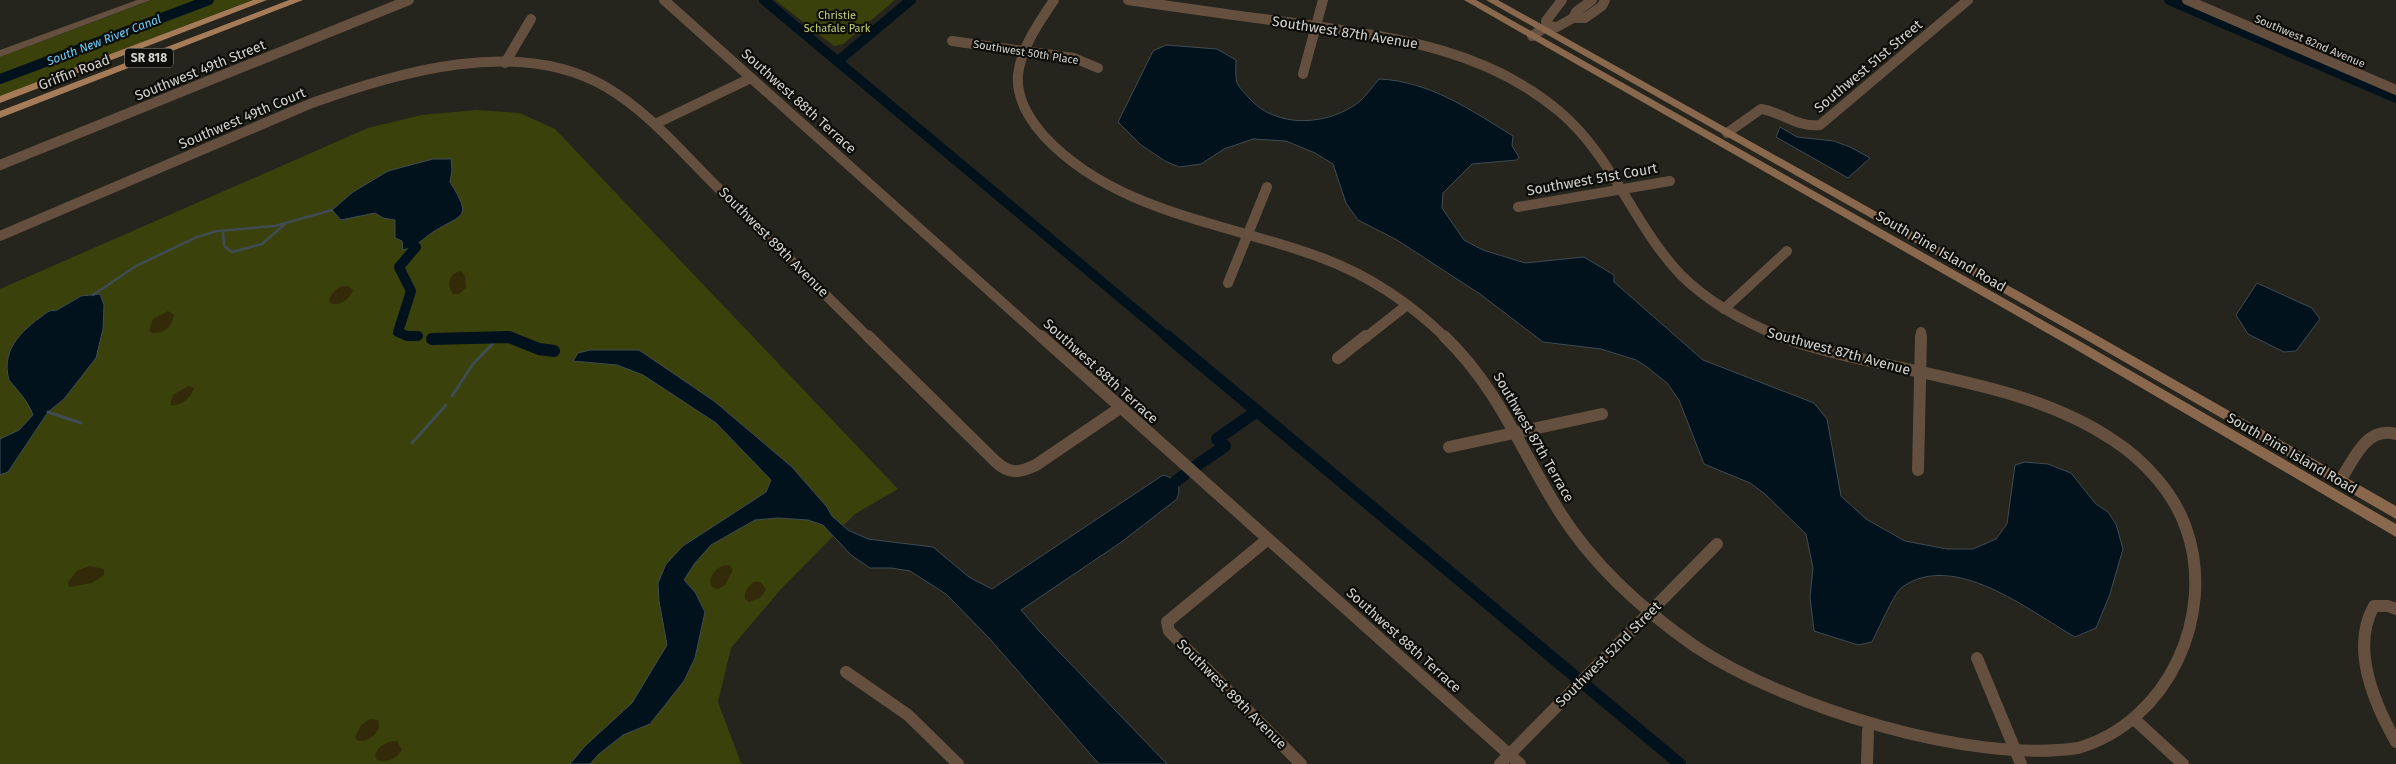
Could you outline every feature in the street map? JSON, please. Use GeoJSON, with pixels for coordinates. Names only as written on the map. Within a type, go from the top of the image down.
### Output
{"type":"FeatureCollection","features":[{"type":"Feature","properties":{"kind":"main road","name":"Griffin Road"},"geometry":{"type":"LineString","coordinates":[[0,100],[262,0]]}},
{"type":"Feature","properties":{"kind":"main road","name":"Griffin Road"},"geometry":{"type":"LineString","coordinates":[[0,115],[298,0]]}},
{"type":"Feature","properties":{"kind":"main road","name":"South Pine Island Road"},"geometry":{"type":"LineString","coordinates":[[1469,0],[2079,346],[2396,531]]}},
{"type":"Feature","properties":{"kind":"main road","name":"South Pine Island Road"},"geometry":{"type":"LineString","coordinates":[[1491,0],[1545,28],[1727,133],[2087,335],[2396,513]]}},
{"type":"Feature","properties":{"kind":"street"},"geometry":{"type":"LineString","coordinates":[[0,54],[146,0]]}},
{"type":"Feature","properties":{"kind":"street","name":"Southwest 49th Street"},"geometry":{"type":"LineString","coordinates":[[0,165],[409,0]]}},
{"type":"Feature","properties":{"kind":"street","name":"Southwest 88th Terrace"},"geometry":{"type":"LineString","coordinates":[[664,0],[1268,539],[1510,761]]}},
{"type":"Feature","properties":{"kind":"street","name":"Southwest 87th Terrace"},"geometry":{"type":"LineString","coordinates":[[1054,0],[1024,51],[1019,66],[1018,82],[1024,109],[1039,131],[1061,151],[1109,183],[1147,202],[1186,217],[1325,259],[1365,278],[1407,306],[1439,331],[1470,362],[1495,394],[1543,485],[1578,538],[1608,572],[1650,611],[1688,639],[1759,684],[1811,708],[1868,730],[1961,750],[2019,759],[2064,753],[2105,739],[2134,719]]}},
{"type":"Feature","properties":{"kind":"street","name":"Southwest 87th Avenue"},"geometry":{"type":"LineString","coordinates":[[1128,0],[1416,42],[1460,56],[1498,73],[1533,93],[1577,128],[1597,152],[1674,267],[1694,286],[1724,309],[1755,326],[1786,338],[2030,399],[2084,421],[2109,435],[2141,461],[2173,500],[2185,525],[2194,560],[2194,597],[2191,625],[2183,652],[2172,675],[2152,702],[2134,719]]}},
{"type":"Feature","properties":{"kind":"street"},"geometry":{"type":"LineString","coordinates":[[1303,74],[1323,0]]}},
{"type":"Feature","properties":{"kind":"street"},"geometry":{"type":"LineString","coordinates":[[1545,28],[1546,21],[1562,0]]}},
{"type":"Feature","properties":{"kind":"street"},"geometry":{"type":"LineString","coordinates":[[1532,36],[1545,28],[1557,27],[1573,18],[1585,18],[1605,0]]}},
{"type":"Feature","properties":{"kind":"street","name":"Southwest 51st Street"},"geometry":{"type":"LineString","coordinates":[[1727,133],[1762,109],[1772,111],[1807,127],[1820,124],[1968,0]]}},
{"type":"Feature","properties":{"kind":"street","name":"Southwest 82nd Avenue"},"geometry":{"type":"LineString","coordinates":[[2187,0],[2396,90]]}},
{"type":"Feature","properties":{"kind":"street"},"geometry":{"type":"LineString","coordinates":[[1573,18],[1576,12],[1590,1],[1598,8]]}},
{"type":"Feature","properties":{"kind":"street"},"geometry":{"type":"LineString","coordinates":[[505,63],[531,19]]}},
{"type":"Feature","properties":{"kind":"street","name":"Southwest 50th Place"},"geometry":{"type":"LineString","coordinates":[[952,41],[1074,58],[1098,68]]}},
{"type":"Feature","properties":{"kind":"street","name":"Southwest 89th Avenue"},"geometry":{"type":"LineString","coordinates":[[505,63],[558,70],[592,80],[631,103],[656,124],[998,465],[1015,473],[1032,468],[1120,408]]}},
{"type":"Feature","properties":{"kind":"street","name":"Southwest 49th Court"},"geometry":{"type":"LineString","coordinates":[[0,236],[312,103],[357,87],[426,69],[454,65],[505,63]]}},
{"type":"Feature","properties":{"kind":"street"},"geometry":{"type":"LineString","coordinates":[[656,124],[751,78]]}},
{"type":"Feature","properties":{"kind":"street","name":"Southwest 51st Court"},"geometry":{"type":"LineString","coordinates":[[1518,207],[1670,180]]}},
{"type":"Feature","properties":{"kind":"street"},"geometry":{"type":"LineString","coordinates":[[1228,283],[1267,187]]}},
{"type":"Feature","properties":{"kind":"street"},"geometry":{"type":"LineString","coordinates":[[1724,309],[1787,252]]}},
{"type":"Feature","properties":{"kind":"street"},"geometry":{"type":"LineString","coordinates":[[1338,358],[1407,306]]}},
{"type":"Feature","properties":{"kind":"street"},"geometry":{"type":"LineString","coordinates":[[1918,470],[1921,332]]}},
{"type":"Feature","properties":{"kind":"street"},"geometry":{"type":"LineString","coordinates":[[1450,447],[1602,414]]}},
{"type":"Feature","properties":{"kind":"street"},"geometry":{"type":"LineString","coordinates":[[2340,481],[2370,436],[2385,431],[2396,434]]}},
{"type":"Feature","properties":{"kind":"street","name":"Southwest 89th Avenue"},"geometry":{"type":"LineString","coordinates":[[1268,539],[1173,615],[1167,622],[1169,631],[1301,764]]}},
{"type":"Feature","properties":{"kind":"street","name":"Southwest 52nd Street"},"geometry":{"type":"LineString","coordinates":[[1510,761],[1559,704],[1717,544]]}},
{"type":"Feature","properties":{"kind":"street"},"geometry":{"type":"LineString","coordinates":[[2396,610],[2388,606],[2374,606],[2369,611],[2366,621],[2365,660],[2368,678],[2378,705],[2396,742]]}},
{"type":"Feature","properties":{"kind":"street"},"geometry":{"type":"LineString","coordinates":[[1977,658],[2019,759]]}},
{"type":"Feature","properties":{"kind":"street"},"geometry":{"type":"LineString","coordinates":[[846,672],[908,715],[958,764]]}},
{"type":"Feature","properties":{"kind":"street"},"geometry":{"type":"LineString","coordinates":[[2134,719],[2183,764]]}},
{"type":"Feature","properties":{"kind":"street"},"geometry":{"type":"LineString","coordinates":[[1867,764],[1868,730]]}},
{"type":"Feature","properties":{"kind":"green space"},"geometry":{"type":"Polygon","coordinates":[[[152,0],[252,0],[0,97],[0,57],[152,0]]]}},
{"type":"Feature","properties":{"kind":"green space","name":"Christie Schafale Park"},"geometry":{"type":"Polygon","coordinates":[[[775,0],[895,0],[843,44],[834,46],[775,0]]]}},
{"type":"Feature","properties":{"kind":"green space"},"geometry":{"type":"Polygon","coordinates":[[[476,110],[520,113],[555,129],[898,489],[855,514],[781,589],[731,648],[718,702],[743,764],[0,764],[0,289],[368,128],[421,115],[476,110]]]}},
{"type":"Feature","properties":{"kind":"sand"},"geometry":{"type":"Polygon","coordinates":[[[461,271],[465,276],[466,288],[459,294],[453,294],[449,283],[451,277],[461,271]]]}},
{"type":"Feature","properties":{"kind":"sand"},"geometry":{"type":"Polygon","coordinates":[[[347,286],[353,290],[347,299],[337,304],[330,303],[329,299],[338,288],[347,286]]]}},
{"type":"Feature","properties":{"kind":"sand"},"geometry":{"type":"Polygon","coordinates":[[[168,311],[174,315],[167,329],[152,333],[149,330],[153,319],[168,311]]]}},
{"type":"Feature","properties":{"kind":"sand"},"geometry":{"type":"Polygon","coordinates":[[[188,386],[194,388],[188,398],[178,405],[170,405],[173,395],[188,386]]]}},
{"type":"Feature","properties":{"kind":"sand"},"geometry":{"type":"Polygon","coordinates":[[[729,565],[733,570],[725,585],[718,589],[712,587],[710,582],[714,572],[722,566],[729,565]]]}},
{"type":"Feature","properties":{"kind":"sand"},"geometry":{"type":"Polygon","coordinates":[[[89,566],[104,569],[104,575],[92,583],[69,587],[68,582],[77,571],[89,566]]]}},
{"type":"Feature","properties":{"kind":"sand"},"geometry":{"type":"Polygon","coordinates":[[[754,582],[761,582],[766,590],[760,598],[749,602],[745,599],[745,594],[748,587],[754,582]]]}},
{"type":"Feature","properties":{"kind":"sand"},"geometry":{"type":"Polygon","coordinates":[[[370,719],[378,720],[379,728],[370,738],[365,741],[358,741],[355,737],[361,725],[370,719]]]}},
{"type":"Feature","properties":{"kind":"sand"},"geometry":{"type":"Polygon","coordinates":[[[397,741],[402,750],[397,756],[388,761],[377,760],[375,755],[381,747],[386,743],[397,741]]]}},
{"type":"Feature","properties":{"kind":"water"},"geometry":{"type":"Polygon","coordinates":[[[1166,45],[1217,49],[1236,60],[1237,83],[1249,98],[1260,108],[1273,115],[1287,119],[1302,121],[1333,116],[1362,100],[1379,79],[1415,85],[1449,98],[1513,136],[1512,146],[1519,157],[1517,160],[1472,164],[1443,193],[1442,208],[1464,240],[1483,250],[1525,263],[1584,257],[1614,275],[1614,282],[1703,360],[1814,403],[1827,419],[1841,496],[1866,519],[1905,541],[1947,549],[1973,549],[1996,539],[2007,524],[2015,465],[2025,462],[2048,464],[2071,473],[2096,504],[2108,512],[2116,524],[2123,549],[2110,594],[2096,628],[2075,637],[1990,588],[1967,580],[1944,576],[1922,578],[1901,588],[1890,605],[1872,642],[1858,645],[1814,631],[1810,597],[1813,568],[1806,534],[1765,494],[1750,483],[1704,464],[1679,400],[1667,383],[1647,367],[1636,360],[1601,349],[1543,342],[1480,294],[1397,240],[1358,220],[1346,203],[1333,164],[1315,153],[1286,141],[1253,139],[1224,149],[1201,164],[1179,167],[1165,161],[1141,145],[1118,122],[1153,51],[1166,45]]]}},
{"type":"Feature","properties":{"kind":"water"},"geometry":{"type":"Polygon","coordinates":[[[1780,127],[1797,137],[1834,141],[1870,158],[1848,178],[1776,137],[1780,127]]]}},
{"type":"Feature","properties":{"kind":"water"},"geometry":{"type":"Polygon","coordinates":[[[433,159],[451,159],[450,182],[463,210],[457,218],[412,247],[403,250],[402,241],[395,238],[395,220],[383,218],[375,213],[341,220],[332,210],[353,192],[388,171],[433,159]]]}},
{"type":"Feature","properties":{"kind":"water"},"geometry":{"type":"Polygon","coordinates":[[[2257,283],[2312,308],[2320,319],[2296,351],[2284,352],[2248,334],[2236,315],[2257,283]]]}},
{"type":"Feature","properties":{"kind":"water"},"geometry":{"type":"Polygon","coordinates":[[[100,294],[104,305],[103,329],[96,358],[64,399],[48,412],[8,472],[0,475],[0,439],[19,430],[33,415],[26,401],[9,380],[7,368],[11,348],[31,324],[49,311],[57,310],[81,296],[100,294]]]}},
{"type":"Feature","properties":{"kind":"water"},"geometry":{"type":"Polygon","coordinates":[[[590,350],[639,350],[714,401],[792,467],[827,507],[832,516],[848,530],[868,539],[933,547],[969,577],[992,589],[1163,475],[1172,478],[1177,483],[1179,490],[1177,499],[1120,543],[1021,610],[1167,764],[1099,764],[989,638],[946,594],[910,571],[891,568],[870,568],[851,555],[823,525],[808,520],[778,518],[755,520],[711,545],[695,563],[684,580],[695,592],[705,612],[695,658],[684,681],[650,724],[623,735],[599,754],[590,764],[570,764],[585,746],[632,703],[667,645],[659,601],[658,583],[666,564],[683,546],[766,492],[771,480],[716,423],[643,375],[617,365],[573,361],[578,353],[590,350]]]}},
{"type":"Feature","properties":{"kind":"waterway","name":"South New River Canal"},"geometry":{"type":"LineString","coordinates":[[0,79],[209,0]]}},
{"type":"Feature","properties":{"kind":"waterway"},"geometry":{"type":"LineString","coordinates":[[764,0],[1169,338]]}},
{"type":"Feature","properties":{"kind":"waterway"},"geometry":{"type":"LineString","coordinates":[[838,61],[911,0]]}},
{"type":"Feature","properties":{"kind":"waterway"},"geometry":{"type":"LineString","coordinates":[[2169,0],[2396,98]]}},
{"type":"Feature","properties":{"kind":"waterway"},"geometry":{"type":"LineString","coordinates":[[93,295],[136,266],[197,237],[217,231],[275,226],[332,210]]}},
{"type":"Feature","properties":{"kind":"waterway"},"geometry":{"type":"LineString","coordinates":[[223,231],[224,246],[232,252],[262,244],[286,223]]}},
{"type":"Feature","properties":{"kind":"waterway"},"geometry":{"type":"LineString","coordinates":[[416,247],[399,267],[411,291],[398,332],[407,336],[418,336]]}},
{"type":"Feature","properties":{"kind":"waterway"},"geometry":{"type":"LineString","coordinates":[[452,396],[473,364],[500,336],[498,338]]}},
{"type":"Feature","properties":{"kind":"waterway"},"geometry":{"type":"LineString","coordinates":[[1167,336],[1257,411]]}},
{"type":"Feature","properties":{"kind":"waterway"},"geometry":{"type":"LineString","coordinates":[[432,339],[509,337],[539,349],[554,351]]}},
{"type":"Feature","properties":{"kind":"waterway"},"geometry":{"type":"LineString","coordinates":[[490,338],[510,338]]}},
{"type":"Feature","properties":{"kind":"waterway"},"geometry":{"type":"LineString","coordinates":[[412,443],[446,405]]}},
{"type":"Feature","properties":{"kind":"waterway"},"geometry":{"type":"LineString","coordinates":[[1196,466],[1225,446],[1217,439],[1257,411]]}},
{"type":"Feature","properties":{"kind":"waterway"},"geometry":{"type":"LineString","coordinates":[[1257,411],[1680,764]]}},
{"type":"Feature","properties":{"kind":"waterway"},"geometry":{"type":"LineString","coordinates":[[48,412],[81,423]]}},
{"type":"Feature","properties":{"kind":"waterway"},"geometry":{"type":"LineString","coordinates":[[1176,481],[1184,475]]}}]}
